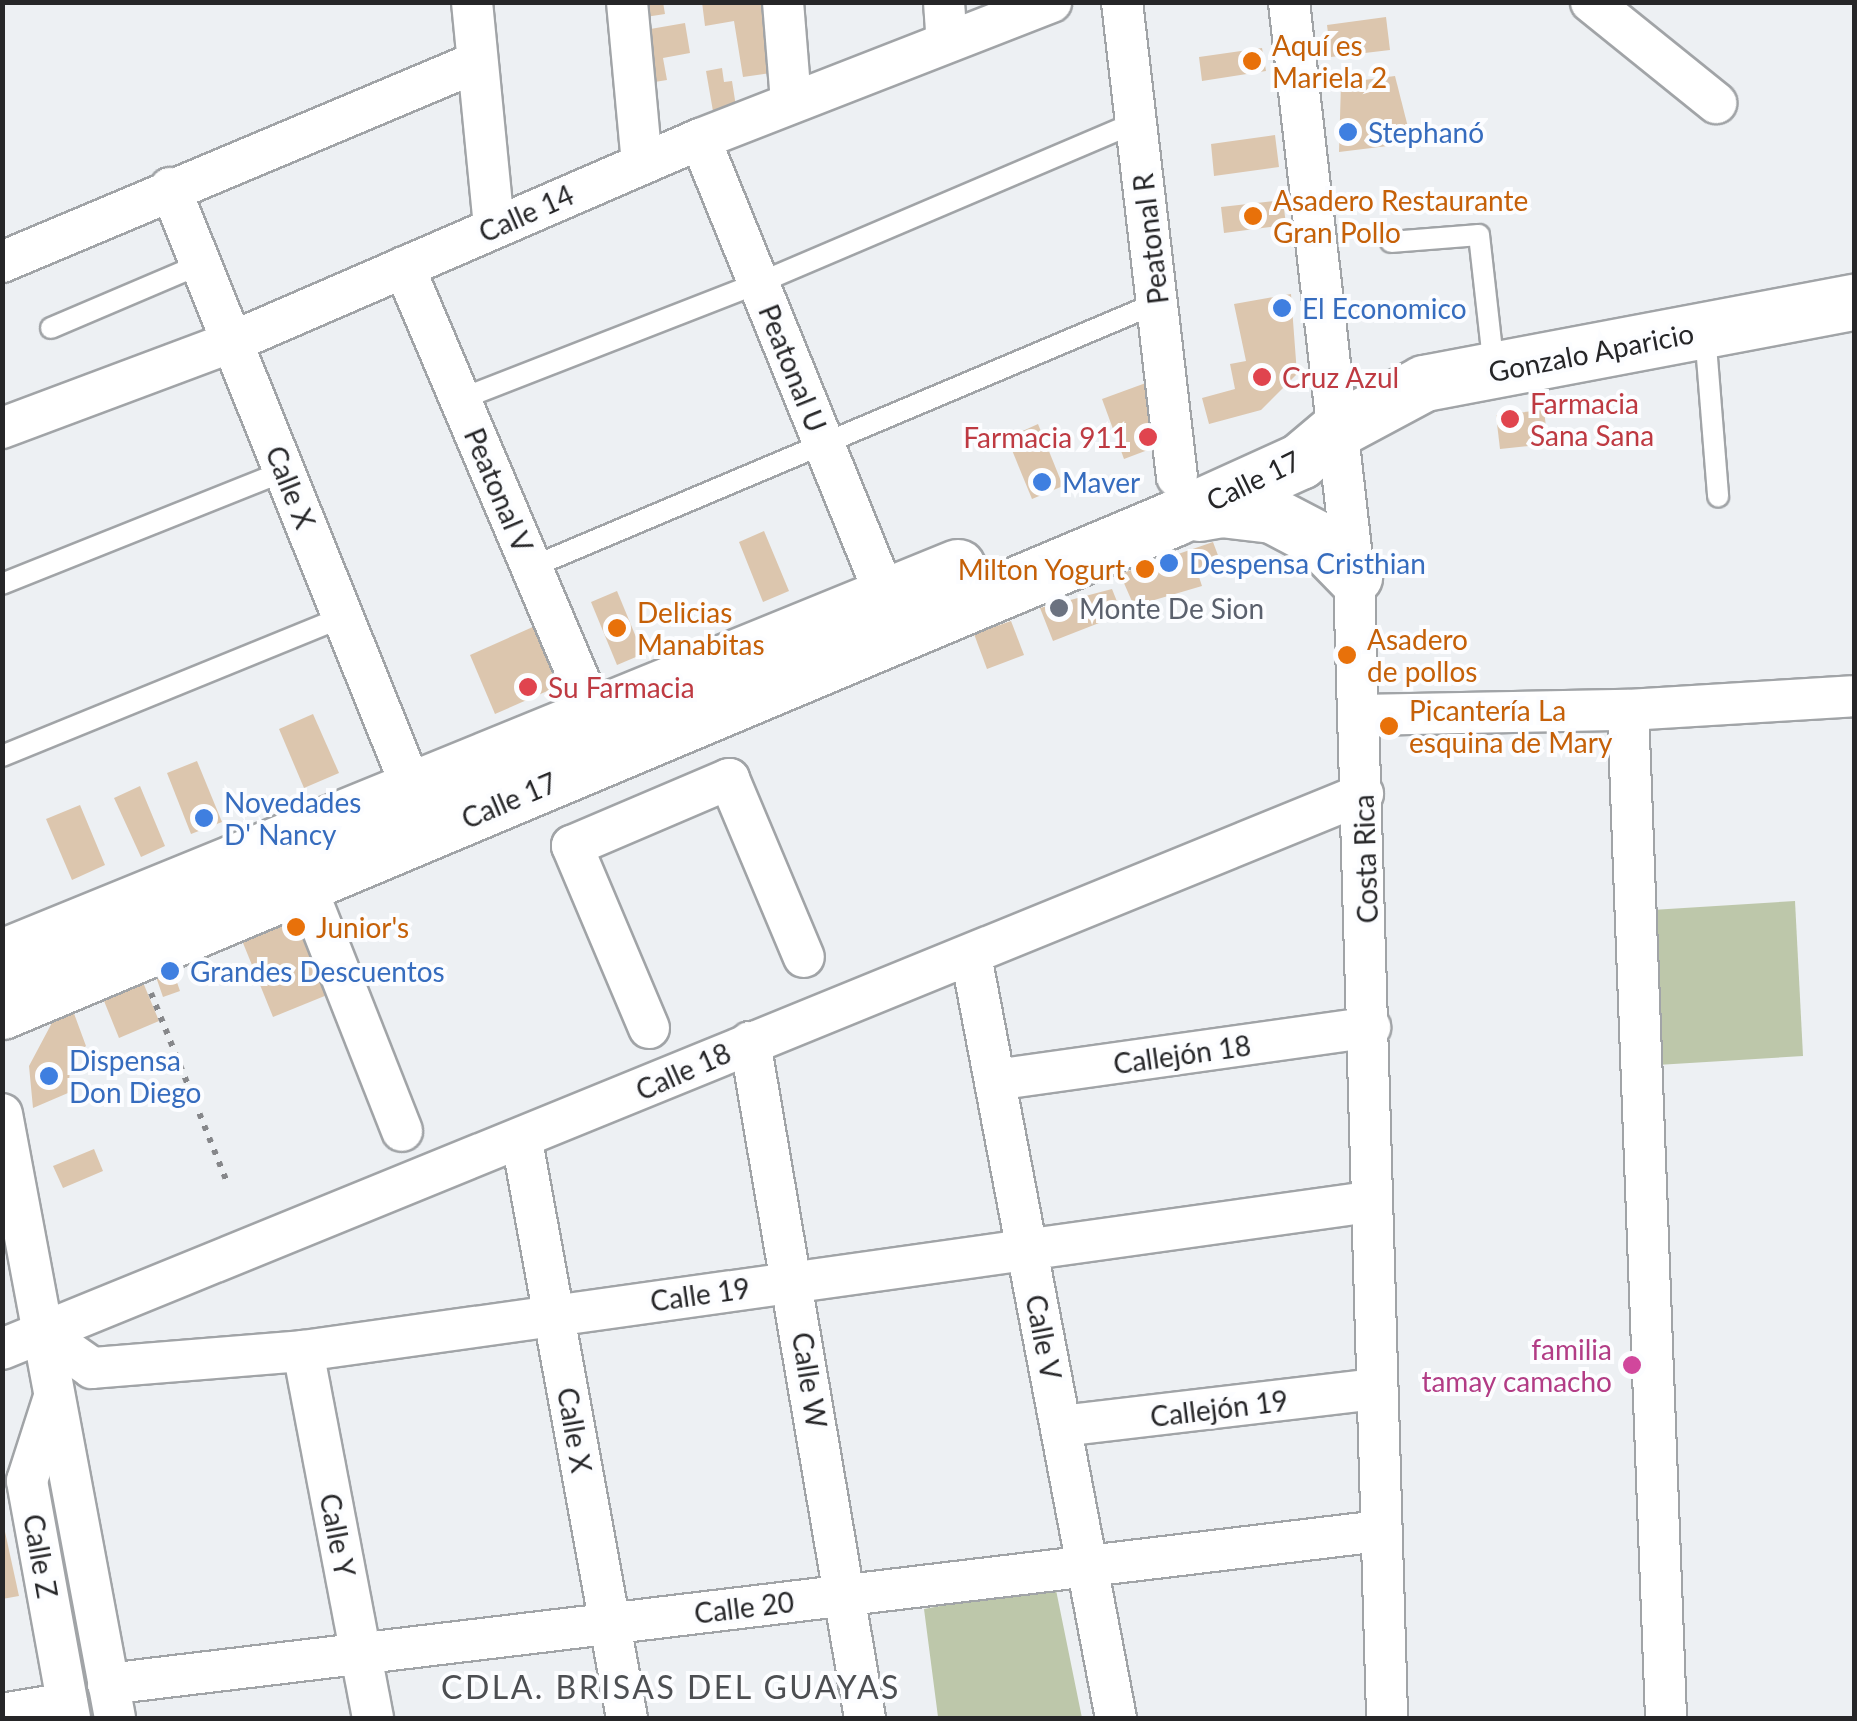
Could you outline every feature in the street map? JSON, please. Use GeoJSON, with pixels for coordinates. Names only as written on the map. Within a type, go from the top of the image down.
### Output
{"type":"FeatureCollection","features":[{"type":"Feature","properties":{"kind":"street"},"geometry":{"type":"LineString","coordinates":[[472,2],[494,227]]}},
{"type":"Feature","properties":{"kind":"street"},"geometry":{"type":"LineString","coordinates":[[626,2],[642,163]]}},
{"type":"Feature","properties":{"kind":"street"},"geometry":{"type":"LineString","coordinates":[[782,2],[791,102]]}},
{"type":"Feature","properties":{"kind":"street","name":"Calle 14"},"geometry":{"type":"LineString","coordinates":[[2,428],[232,342],[791,102],[946,22],[1050,2]]}},
{"type":"Feature","properties":{"kind":"street","name":"Peatonal R"},"geometry":{"type":"LineString","coordinates":[[1122,2],[1157,303],[1174,498]]}},
{"type":"Feature","properties":{"kind":"street","name":"Costa Rica"},"geometry":{"type":"LineString","coordinates":[[1289,2],[1354,576],[1370,1027],[1368,1202],[1387,1718]]}},
{"type":"Feature","properties":{"kind":"street"},"geometry":{"type":"LineString","coordinates":[[1591,2],[1716,103]]}},
{"type":"Feature","properties":{"kind":"street"},"geometry":{"type":"LineString","coordinates":[[2,262],[170,188],[477,62]]}},
{"type":"Feature","properties":{"kind":"street","name":"Peatonal U"},"geometry":{"type":"LineString","coordinates":[[700,139],[886,597]]}},
{"type":"Feature","properties":{"kind":"street","name":"Calle X"},"geometry":{"type":"LineString","coordinates":[[170,188],[411,786]]}},
{"type":"Feature","properties":{"kind":"street","name":"Peatonal V"},"geometry":{"type":"LineString","coordinates":[[404,266],[532,567],[644,815]]}},
{"type":"Feature","properties":{"kind":"street","name":"Gonzalo Aparicio"},"geometry":{"type":"LineString","coordinates":[[1338,430],[1424,382],[1854,302]]}},
{"type":"Feature","properties":{"kind":"street","name":"Calle 17"},"geometry":{"type":"LineString","coordinates":[[2,957],[411,786],[606,734],[1174,498],[1284,431],[1338,430]]}},
{"type":"Feature","properties":{"kind":"street"},"geometry":{"type":"LineString","coordinates":[[1174,498],[1272,515],[1318,539],[1354,576]]}},
{"type":"Feature","properties":{"kind":"street","name":"Calle 17"},"geometry":{"type":"LineString","coordinates":[[2,1012],[138,960],[306,887],[886,597],[1174,498]]}},
{"type":"Feature","properties":{"kind":"street"},"geometry":{"type":"LineString","coordinates":[[1360,714],[1628,710],[1854,696]]}},
{"type":"Feature","properties":{"kind":"street"},"geometry":{"type":"LineString","coordinates":[[1628,710],[1666,1718]]}},
{"type":"Feature","properties":{"kind":"street"},"geometry":{"type":"LineString","coordinates":[[649,1028],[572,846],[729,780],[804,957]]}},
{"type":"Feature","properties":{"kind":"street","name":"Calle 18"},"geometry":{"type":"LineString","coordinates":[[2,1350],[522,1141],[750,1042],[971,956],[1363,794]]}},
{"type":"Feature","properties":{"kind":"street"},"geometry":{"type":"LineString","coordinates":[[306,887],[402,1131]]}},
{"type":"Feature","properties":{"kind":"street","name":"Calle V"},"geometry":{"type":"LineString","coordinates":[[971,956],[1116,1718]]}},
{"type":"Feature","properties":{"kind":"street","name":"Callejón 18"},"geometry":{"type":"LineString","coordinates":[[995,1080],[1370,1027]]}},
{"type":"Feature","properties":{"kind":"street","name":"Calle W"},"geometry":{"type":"LineString","coordinates":[[750,1042],[794,1280],[864,1718]]}},
{"type":"Feature","properties":{"kind":"street","name":"Calle Z"},"geometry":{"type":"LineString","coordinates":[[2,1114],[112,1701]]}},
{"type":"Feature","properties":{"kind":"street","name":"Calle X"},"geometry":{"type":"LineString","coordinates":[[522,1141],[627,1718]]}},
{"type":"Feature","properties":{"kind":"street","name":"Calle 19"},"geometry":{"type":"LineString","coordinates":[[42,1333],[92,1368],[304,1351],[1026,1246],[1368,1202]]}},
{"type":"Feature","properties":{"kind":"street","name":"Calle Y"},"geometry":{"type":"LineString","coordinates":[[304,1351],[373,1718]]}},
{"type":"Feature","properties":{"kind":"street","name":"Callejón 19"},"geometry":{"type":"LineString","coordinates":[[1061,1426],[1376,1389]]}},
{"type":"Feature","properties":{"kind":"street","name":"Calle Z"},"geometry":{"type":"LineString","coordinates":[[54,1397],[27,1481],[68,1711]]}},
{"type":"Feature","properties":{"kind":"street","name":"Calle 20"},"geometry":{"type":"LineString","coordinates":[[112,1701],[360,1654],[1380,1531]]}},
{"type":"Feature","properties":{"kind":"street"},"geometry":{"type":"LineString","coordinates":[[2,1714],[68,1711]]}},
{"type":"Feature","properties":{"kind":"lane"},"geometry":{"type":"LineString","coordinates":[[461,399],[758,283],[1136,122]]}},
{"type":"Feature","properties":{"kind":"lane"},"geometry":{"type":"LineString","coordinates":[[1391,242],[1480,235],[1494,370]]}},
{"type":"Feature","properties":{"kind":"lane"},"geometry":{"type":"LineString","coordinates":[[50,328],[201,264]]}},
{"type":"Feature","properties":{"kind":"lane"},"geometry":{"type":"LineString","coordinates":[[532,567],[1157,303]]}},
{"type":"Feature","properties":{"kind":"lane"},"geometry":{"type":"LineString","coordinates":[[1704,330],[1718,496]]}},
{"type":"Feature","properties":{"kind":"lane"},"geometry":{"type":"LineString","coordinates":[[2,584],[285,472]]}},
{"type":"Feature","properties":{"kind":"lane"},"geometry":{"type":"LineString","coordinates":[[2,756],[343,617]]}},
{"type":"Feature","properties":{"kind":"path"},"geometry":{"type":"LineString","coordinates":[[138,960],[228,1185]]}},
{"type":"Feature","properties":{"kind":"green space"},"geometry":{"type":"Polygon","coordinates":[[[1795,901],[1803,1056],[1657,1065],[1652,910],[1795,901]]]}},
{"type":"Feature","properties":{"kind":"green space"},"geometry":{"type":"Polygon","coordinates":[[[1055,1585],[1082,1718],[933,1718],[938,1717],[924,1609],[1055,1585]]]}},
{"type":"Feature","properties":{"kind":"building"},"geometry":{"type":"Polygon","coordinates":[[[636,2],[663,2],[665,14],[639,18],[636,2]]]}},
{"type":"Feature","properties":{"kind":"building"},"geometry":{"type":"Polygon","coordinates":[[[702,2],[767,2],[778,72],[743,77],[734,21],[705,26],[702,2]]]}},
{"type":"Feature","properties":{"kind":"building"},"geometry":{"type":"Polygon","coordinates":[[[1386,17],[1390,50],[1331,57],[1327,25],[1386,17]]]}},
{"type":"Feature","properties":{"kind":"building"},"geometry":{"type":"Polygon","coordinates":[[[685,23],[690,53],[663,58],[667,80],[642,84],[633,32],[685,23]]]}},
{"type":"Feature","properties":{"kind":"building"},"geometry":{"type":"Polygon","coordinates":[[[1262,48],[1266,71],[1202,81],[1199,57],[1262,48]]]}},
{"type":"Feature","properties":{"kind":"building"},"geometry":{"type":"Polygon","coordinates":[[[722,68],[724,82],[732,81],[737,113],[714,117],[706,71],[722,68]]]}},
{"type":"Feature","properties":{"kind":"building"},"geometry":{"type":"Polygon","coordinates":[[[1395,76],[1412,143],[1339,152],[1341,83],[1395,76]]]}},
{"type":"Feature","properties":{"kind":"building"},"geometry":{"type":"Polygon","coordinates":[[[1275,135],[1279,167],[1214,176],[1211,144],[1275,135]]]}},
{"type":"Feature","properties":{"kind":"building","name":"Asadero Restaurante Gran Pollo"},"geometry":{"type":"Polygon","coordinates":[[[1283,200],[1286,225],[1224,233],[1221,207],[1283,200]]]}},
{"type":"Feature","properties":{"kind":"building"},"geometry":{"type":"Polygon","coordinates":[[[1291,294],[1297,374],[1261,410],[1209,424],[1202,398],[1235,389],[1230,364],[1246,361],[1234,304],[1291,294]]]}},
{"type":"Feature","properties":{"kind":"building"},"geometry":{"type":"Polygon","coordinates":[[[1154,380],[1161,445],[1124,459],[1102,399],[1154,380]]]}},
{"type":"Feature","properties":{"kind":"building"},"geometry":{"type":"Polygon","coordinates":[[[1544,410],[1548,444],[1500,449],[1496,415],[1544,410]]]}},
{"type":"Feature","properties":{"kind":"building"},"geometry":{"type":"Polygon","coordinates":[[[1038,424],[1063,486],[1032,499],[1007,438],[1038,424]]]}},
{"type":"Feature","properties":{"kind":"building"},"geometry":{"type":"Polygon","coordinates":[[[764,531],[789,591],[763,602],[739,542],[764,531]]]}},
{"type":"Feature","properties":{"kind":"building"},"geometry":{"type":"Polygon","coordinates":[[[1213,542],[1222,566],[1198,574],[1202,586],[1134,606],[1120,574],[1213,542]]]}},
{"type":"Feature","properties":{"kind":"building"},"geometry":{"type":"Polygon","coordinates":[[[1112,589],[1122,614],[1053,641],[1040,608],[1112,589]]]}},
{"type":"Feature","properties":{"kind":"building","name":"Delicias Manabitas"},"geometry":{"type":"Polygon","coordinates":[[[617,591],[643,654],[617,665],[591,602],[617,591]]]}},
{"type":"Feature","properties":{"kind":"building"},"geometry":{"type":"Polygon","coordinates":[[[1011,621],[1024,655],[987,669],[974,634],[1011,621]]]}},
{"type":"Feature","properties":{"kind":"building"},"geometry":{"type":"Polygon","coordinates":[[[535,626],[561,685],[495,714],[470,655],[535,626]]]}},
{"type":"Feature","properties":{"kind":"building"},"geometry":{"type":"Polygon","coordinates":[[[313,714],[339,773],[304,788],[279,729],[313,714]]]}},
{"type":"Feature","properties":{"kind":"building"},"geometry":{"type":"Polygon","coordinates":[[[197,761],[222,822],[191,834],[167,773],[197,761]]]}},
{"type":"Feature","properties":{"kind":"building"},"geometry":{"type":"Polygon","coordinates":[[[140,786],[165,846],[141,857],[114,798],[140,786]]]}},
{"type":"Feature","properties":{"kind":"building"},"geometry":{"type":"Polygon","coordinates":[[[80,805],[105,865],[72,880],[46,819],[80,805]]]}},
{"type":"Feature","properties":{"kind":"building"},"geometry":{"type":"Polygon","coordinates":[[[301,914],[332,993],[273,1017],[241,938],[301,914]]]}},
{"type":"Feature","properties":{"kind":"building"},"geometry":{"type":"Polygon","coordinates":[[[172,968],[180,991],[163,997],[155,974],[172,968]]]}},
{"type":"Feature","properties":{"kind":"building"},"geometry":{"type":"Polygon","coordinates":[[[140,975],[159,1021],[119,1038],[100,991],[140,975]]]}},
{"type":"Feature","properties":{"kind":"building"},"geometry":{"type":"Polygon","coordinates":[[[72,1008],[86,1046],[71,1058],[68,1093],[33,1108],[29,1066],[54,1019],[72,1008]]]}},
{"type":"Feature","properties":{"kind":"building"},"geometry":{"type":"Polygon","coordinates":[[[94,1149],[103,1171],[63,1188],[53,1166],[94,1149]]]}},
{"type":"Feature","properties":{"kind":"building"},"geometry":{"type":"Polygon","coordinates":[[[2,1518],[19,1596],[2,1599],[2,1518]]]}},
{"type":"Feature","properties":{"kind":"place","name":"Aquí es Mariela 2"},"geometry":{"type":"Point","coordinates":[1252,61]}},
{"type":"Feature","properties":{"kind":"place","name":"Stephanó"},"geometry":{"type":"Point","coordinates":[1348,132]}},
{"type":"Feature","properties":{"kind":"place","name":"Asadero Restaurante Gran Pollo"},"geometry":{"type":"Point","coordinates":[1253,216]}},
{"type":"Feature","properties":{"kind":"place","name":"El Economico"},"geometry":{"type":"Point","coordinates":[1282,308]}},
{"type":"Feature","properties":{"kind":"place","name":"Cruz Azul"},"geometry":{"type":"Point","coordinates":[1262,377]}},
{"type":"Feature","properties":{"kind":"place","name":"Farmacia Sana Sana"},"geometry":{"type":"Point","coordinates":[1510,419]}},
{"type":"Feature","properties":{"kind":"place","name":"Farmacia 911"},"geometry":{"type":"Point","coordinates":[1148,437]}},
{"type":"Feature","properties":{"kind":"place","name":"Maver"},"geometry":{"type":"Point","coordinates":[1042,482]}},
{"type":"Feature","properties":{"kind":"place","name":"Despensa Cristhian"},"geometry":{"type":"Point","coordinates":[1169,563]}},
{"type":"Feature","properties":{"kind":"place","name":"Milton Yogurt"},"geometry":{"type":"Point","coordinates":[1145,569]}},
{"type":"Feature","properties":{"kind":"place","name":"Monte De Sion"},"geometry":{"type":"Point","coordinates":[1059,608]}},
{"type":"Feature","properties":{"kind":"place","name":"Delicias Manabitas"},"geometry":{"type":"Point","coordinates":[617,628]}},
{"type":"Feature","properties":{"kind":"place","name":"Asadero de pollos"},"geometry":{"type":"Point","coordinates":[1347,655]}},
{"type":"Feature","properties":{"kind":"place","name":"Su Farmacia"},"geometry":{"type":"Point","coordinates":[528,687]}},
{"type":"Feature","properties":{"kind":"place","name":"Picantería La esquina de Mary"},"geometry":{"type":"Point","coordinates":[1389,726]}},
{"type":"Feature","properties":{"kind":"place","name":"Novedades D' Nancy"},"geometry":{"type":"Point","coordinates":[204,818]}},
{"type":"Feature","properties":{"kind":"place","name":"Junior's"},"geometry":{"type":"Point","coordinates":[296,927]}},
{"type":"Feature","properties":{"kind":"place","name":"Grandes Descuentos"},"geometry":{"type":"Point","coordinates":[170,971]}},
{"type":"Feature","properties":{"kind":"place","name":"Dispensa Don Diego"},"geometry":{"type":"Point","coordinates":[49,1076]}},
{"type":"Feature","properties":{"kind":"place","name":"familia tamay camacho"},"geometry":{"type":"Point","coordinates":[1632,1365]}},
{"type":"Feature","properties":{"kind":"district","name":"CDLA. BRISAS DEL GUAYAS"},"geometry":{"type":"Point","coordinates":[671,1687]}}]}
